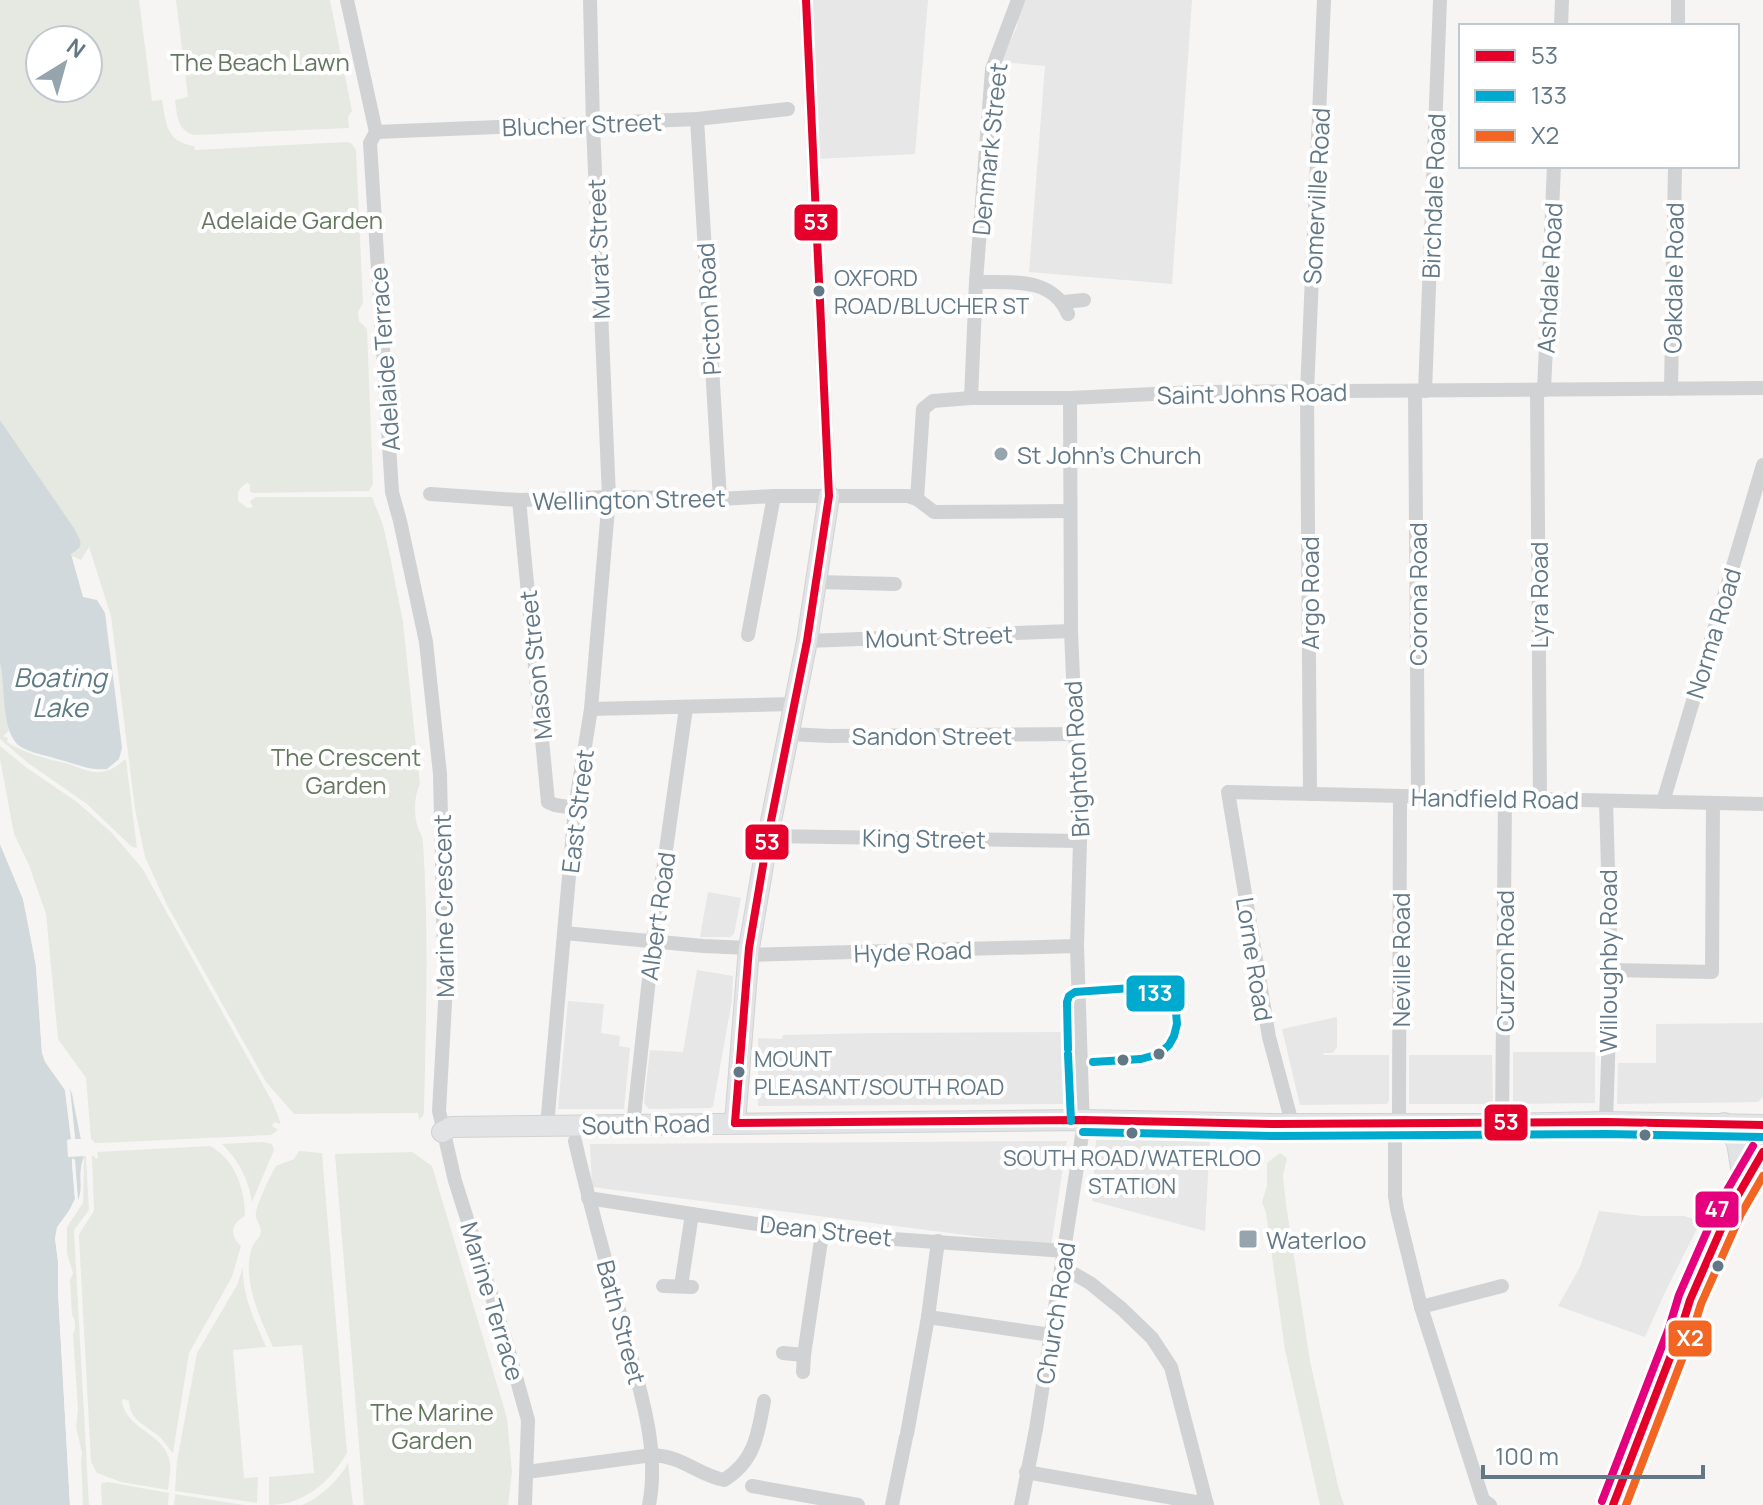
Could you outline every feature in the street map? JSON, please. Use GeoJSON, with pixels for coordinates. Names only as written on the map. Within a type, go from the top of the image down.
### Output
{"type":"FeatureCollection","features":[{"type":"Feature","properties":{"kind":"highway"},"geometry":{"type":"LineString","coordinates":[[1613,1505],[1690,1300],[1730,1209],[1763,1152]]}},
{"type":"Feature","properties":{"kind":"street","name":"Adelaide Terrace"},"geometry":{"type":"LineString","coordinates":[[347,0],[376,132],[370,143],[392,492]]}},
{"type":"Feature","properties":{"kind":"street","name":"Murat Street"},"geometry":{"type":"LineString","coordinates":[[590,0],[609,497]]}},
{"type":"Feature","properties":{"kind":"street"},"geometry":{"type":"LineString","coordinates":[[735,1123],[749,952],[768,836],[807,641],[829,496],[806,0]]}},
{"type":"Feature","properties":{"kind":"street","name":"Denmark Street"},"geometry":{"type":"LineString","coordinates":[[971,398],[992,69],[1018,0]]}},
{"type":"Feature","properties":{"kind":"street","name":"Somerville Road"},"geometry":{"type":"LineString","coordinates":[[1307,392],[1324,0]]}},
{"type":"Feature","properties":{"kind":"street","name":"Birchdale Road"},"geometry":{"type":"LineString","coordinates":[[1420,391],[1440,0]]}},
{"type":"Feature","properties":{"kind":"street"},"geometry":{"type":"LineString","coordinates":[[1561,24],[1562,0]]}},
{"type":"Feature","properties":{"kind":"street"},"geometry":{"type":"LineString","coordinates":[[1678,0],[1678,24]]}},
{"type":"Feature","properties":{"kind":"street","name":"Blucher Street"},"geometry":{"type":"LineString","coordinates":[[376,132],[593,125],[697,119],[788,109]]}},
{"type":"Feature","properties":{"kind":"street","name":"Picton Road"},"geometry":{"type":"LineString","coordinates":[[697,119],[720,499]]}},
{"type":"Feature","properties":{"kind":"street","name":"Ashdale Road"},"geometry":{"type":"LineString","coordinates":[[1540,390],[1554,168]]}},
{"type":"Feature","properties":{"kind":"street","name":"Oakdale Road"},"geometry":{"type":"LineString","coordinates":[[1671,389],[1675,168]]}},
{"type":"Feature","properties":{"kind":"street"},"geometry":{"type":"LineString","coordinates":[[976,282],[1024,283],[1049,289],[1066,308],[1084,300]]}},
{"type":"Feature","properties":{"kind":"street","name":"Saint Johns Road"},"geometry":{"type":"LineString","coordinates":[[917,499],[923,409],[933,401],[1166,393],[1763,388]]}},
{"type":"Feature","properties":{"kind":"street","name":"Lyra Road"},"geometry":{"type":"LineString","coordinates":[[1540,390],[1540,799]]}},
{"type":"Feature","properties":{"kind":"street","name":"Corona Road"},"geometry":{"type":"LineString","coordinates":[[1418,796],[1420,391]]}},
{"type":"Feature","properties":{"kind":"street","name":"Argo Road"},"geometry":{"type":"LineString","coordinates":[[1307,392],[1310,794]]}},
{"type":"Feature","properties":{"kind":"street","name":"Brighton Road"},"geometry":{"type":"LineString","coordinates":[[1070,398],[1071,631],[1080,841],[1077,946],[1083,1120]]}},
{"type":"Feature","properties":{"kind":"street","name":"Norma Road"},"geometry":{"type":"LineString","coordinates":[[1663,802],[1763,465]]}},
{"type":"Feature","properties":{"kind":"street","name":"Marine Crescent"},"geometry":{"type":"LineString","coordinates":[[392,492],[426,642],[440,774],[445,1003],[439,1094],[442,1132]]}},
{"type":"Feature","properties":{"kind":"street","name":"Wellington Street"},"geometry":{"type":"LineString","coordinates":[[430,494],[519,500],[829,496]]}},
{"type":"Feature","properties":{"kind":"street"},"geometry":{"type":"LineString","coordinates":[[748,635],[774,496]]}},
{"type":"Feature","properties":{"kind":"street"},"geometry":{"type":"LineString","coordinates":[[829,496],[908,496],[934,512],[1069,511]]}},
{"type":"Feature","properties":{"kind":"street","name":"East Street"},"geometry":{"type":"LineString","coordinates":[[547,1126],[575,808],[591,709],[609,497]]}},
{"type":"Feature","properties":{"kind":"street","name":"Mason Street"},"geometry":{"type":"LineString","coordinates":[[519,500],[548,802],[575,808]]}},
{"type":"Feature","properties":{"kind":"street"},"geometry":{"type":"LineString","coordinates":[[817,582],[895,584]]}},
{"type":"Feature","properties":{"kind":"street","name":"Mount Street"},"geometry":{"type":"LineString","coordinates":[[807,641],[1071,631]]}},
{"type":"Feature","properties":{"kind":"street"},"geometry":{"type":"LineString","coordinates":[[591,709],[795,704]]}},
{"type":"Feature","properties":{"kind":"street","name":"Albert Road"},"geometry":{"type":"LineString","coordinates":[[633,1125],[653,942],[686,708]]}},
{"type":"Feature","properties":{"kind":"street","name":"Sandon Street"},"geometry":{"type":"LineString","coordinates":[[789,734],[1075,734]]}},
{"type":"Feature","properties":{"kind":"street","name":"Handfield Road"},"geometry":{"type":"LineString","coordinates":[[1228,792],[1763,804]]}},
{"type":"Feature","properties":{"kind":"street","name":"Lorne Road"},"geometry":{"type":"LineString","coordinates":[[1228,792],[1283,1124]]}},
{"type":"Feature","properties":{"kind":"street","name":"Neville Road"},"geometry":{"type":"LineString","coordinates":[[1400,796],[1399,1099],[1395,1131],[1395,1196],[1421,1307],[1483,1500],[1490,1505]]}},
{"type":"Feature","properties":{"kind":"street","name":"Curzon Road"},"geometry":{"type":"LineString","coordinates":[[1502,1124],[1505,798]]}},
{"type":"Feature","properties":{"kind":"street","name":"Willoughby Road"},"geometry":{"type":"LineString","coordinates":[[1606,801],[1611,970],[1606,1122]]}},
{"type":"Feature","properties":{"kind":"street"},"geometry":{"type":"LineString","coordinates":[[1611,970],[1712,972],[1713,803]]}},
{"type":"Feature","properties":{"kind":"street","name":"King Street"},"geometry":{"type":"LineString","coordinates":[[768,836],[1080,841]]}},
{"type":"Feature","properties":{"kind":"street","name":"Hyde Road"},"geometry":{"type":"LineString","coordinates":[[564,933],[749,952],[1077,946]]}},
{"type":"Feature","properties":{"kind":"street","name":"South Road"},"geometry":{"type":"LineString","coordinates":[[442,1132],[451,1127],[1083,1120],[1283,1124],[1606,1122],[1763,1125]]}},
{"type":"Feature","properties":{"kind":"street","name":"Church Road"},"geometry":{"type":"LineString","coordinates":[[1021,1505],[1077,1177],[1083,1120]]}},
{"type":"Feature","properties":{"kind":"street"},"geometry":{"type":"LineString","coordinates":[[1724,1123],[1737,1142],[1744,1186]]}},
{"type":"Feature","properties":{"kind":"street","name":"Marine Terrace"},"geometry":{"type":"LineString","coordinates":[[442,1132],[528,1420],[525,1505]]}},
{"type":"Feature","properties":{"kind":"street","name":"Bath Street"},"geometry":{"type":"LineString","coordinates":[[575,1141],[647,1416],[652,1455],[649,1505]]}},
{"type":"Feature","properties":{"kind":"street","name":"Dean Street"},"geometry":{"type":"LineString","coordinates":[[588,1198],[822,1234],[1065,1251]]}},
{"type":"Feature","properties":{"kind":"street"},"geometry":{"type":"LineString","coordinates":[[663,1286],[686,1286],[692,1214]]}},
{"type":"Feature","properties":{"kind":"street"},"geometry":{"type":"LineString","coordinates":[[803,1372],[822,1234]]}},
{"type":"Feature","properties":{"kind":"street"},"geometry":{"type":"LineString","coordinates":[[892,1505],[928,1317],[938,1241]]}},
{"type":"Feature","properties":{"kind":"street"},"geometry":{"type":"LineString","coordinates":[[1026,1472],[1207,1504],[1171,1367],[1152,1338],[1122,1309],[1090,1283],[1062,1267]]}},
{"type":"Feature","properties":{"kind":"street"},"geometry":{"type":"LineString","coordinates":[[1421,1307],[1502,1286]]}},
{"type":"Feature","properties":{"kind":"street"},"geometry":{"type":"LineString","coordinates":[[928,1317],[1051,1335]]}},
{"type":"Feature","properties":{"kind":"street"},"geometry":{"type":"LineString","coordinates":[[783,1353],[804,1355]]}},
{"type":"Feature","properties":{"kind":"street"},"geometry":{"type":"LineString","coordinates":[[527,1472],[668,1455],[711,1477],[724,1480],[747,1460],[758,1437],[764,1401]]}},
{"type":"Feature","properties":{"kind":"street"},"geometry":{"type":"LineString","coordinates":[[752,1486],[858,1505]]}},
{"type":"Feature","properties":{"kind":"street"},"geometry":{"type":"LineString","coordinates":[[769,1505],[772,1490]]}},
{"type":"Feature","properties":{"kind":"shaded area"},"geometry":{"type":"Polygon","coordinates":[[[808,0],[928,0],[915,154],[815,159],[808,0]]]}},
{"type":"Feature","properties":{"kind":"shaded area"},"geometry":{"type":"Polygon","coordinates":[[[1020,0],[1192,0],[1172,284],[1029,272],[1045,66],[1001,62],[1017,26],[1020,0]]]}},
{"type":"Feature","properties":{"kind":"shaded area"},"geometry":{"type":"Polygon","coordinates":[[[708,892],[741,898],[734,934],[730,937],[700,937],[708,892]]]}},
{"type":"Feature","properties":{"kind":"shaded area"},"geometry":{"type":"Polygon","coordinates":[[[697,970],[733,976],[732,1000],[713,1106],[649,1109],[644,1103],[650,1050],[683,1052],[697,970]]]}},
{"type":"Feature","properties":{"kind":"shaded area"},"geometry":{"type":"Polygon","coordinates":[[[568,1001],[604,1004],[601,1033],[620,1036],[619,1046],[630,1048],[624,1109],[558,1109],[568,1001]]]}},
{"type":"Feature","properties":{"kind":"shaded area"},"geometry":{"type":"Polygon","coordinates":[[[1337,1017],[1337,1047],[1333,1053],[1323,1055],[1389,1055],[1387,1104],[1300,1105],[1282,1029],[1337,1017]]]}},
{"type":"Feature","properties":{"kind":"shaded area"},"geometry":{"type":"Polygon","coordinates":[[[1763,1023],[1763,1097],[1758,1102],[1617,1104],[1618,1063],[1656,1063],[1656,1024],[1763,1023]]]}},
{"type":"Feature","properties":{"kind":"shaded area"},"geometry":{"type":"Polygon","coordinates":[[[1065,1032],[1066,1102],[1063,1104],[758,1106],[758,1038],[880,1033],[1065,1032]]]}},
{"type":"Feature","properties":{"kind":"shaded area"},"geometry":{"type":"Polygon","coordinates":[[[1513,1052],[1595,1052],[1595,1103],[1513,1104],[1513,1052]]]}},
{"type":"Feature","properties":{"kind":"shaded area"},"geometry":{"type":"Polygon","coordinates":[[[1409,1055],[1492,1055],[1493,1104],[1409,1104],[1409,1055]]]}},
{"type":"Feature","properties":{"kind":"shaded area"},"geometry":{"type":"Polygon","coordinates":[[[1210,1138],[1205,1231],[1092,1201],[1096,1140],[1210,1138]]]}},
{"type":"Feature","properties":{"kind":"shaded area"},"geometry":{"type":"Polygon","coordinates":[[[1067,1141],[1051,1246],[592,1187],[590,1144],[1067,1141]]]}},
{"type":"Feature","properties":{"kind":"shaded area"},"geometry":{"type":"Polygon","coordinates":[[[1599,1211],[1643,1216],[1684,1216],[1701,1221],[1645,1337],[1558,1306],[1580,1267],[1599,1211]]]}},
{"type":"Feature","properties":{"kind":"green space"},"geometry":{"type":"Polygon","coordinates":[[[0,0],[139,0],[152,101],[162,100],[169,130],[178,140],[194,146],[195,150],[346,142],[356,150],[363,303],[358,312],[359,321],[367,329],[373,484],[369,491],[254,493],[250,492],[247,483],[238,496],[239,502],[248,508],[253,507],[250,501],[256,497],[372,497],[383,525],[403,622],[420,784],[415,809],[423,840],[426,977],[424,1112],[419,1120],[418,1113],[294,1114],[266,1082],[167,905],[145,857],[135,809],[111,616],[89,547],[81,560],[71,554],[79,550],[74,528],[0,420],[0,0]]]}},
{"type":"Feature","properties":{"kind":"green space","name":"The Beach Lawn"},"geometry":{"type":"Polygon","coordinates":[[[176,0],[330,0],[352,111],[348,117],[349,128],[188,133],[179,121],[175,100],[188,97],[176,0]]]}},
{"type":"Feature","properties":{"kind":"green space"},"geometry":{"type":"Polygon","coordinates":[[[0,663],[9,731],[3,736],[8,738],[7,742],[29,753],[94,772],[103,772],[126,760],[137,848],[132,847],[87,804],[28,763],[0,739],[0,663]]]}},
{"type":"Feature","properties":{"kind":"green space"},"geometry":{"type":"Polygon","coordinates":[[[0,746],[77,802],[112,833],[142,868],[273,1103],[280,1124],[274,1122],[272,1126],[278,1130],[271,1135],[100,1143],[91,1139],[86,1078],[58,1039],[46,914],[29,865],[14,834],[0,746]]]}},
{"type":"Feature","properties":{"kind":"green space"},"geometry":{"type":"Polygon","coordinates":[[[222,1144],[272,1144],[274,1150],[252,1202],[242,1170],[222,1144]]]}},
{"type":"Feature","properties":{"kind":"green space"},"geometry":{"type":"Polygon","coordinates":[[[210,1146],[226,1159],[241,1185],[245,1216],[233,1230],[241,1246],[232,1277],[189,1353],[173,1453],[160,1437],[135,1418],[129,1401],[122,1401],[130,1418],[165,1449],[170,1465],[168,1490],[121,1482],[97,1473],[91,1462],[79,1234],[94,1211],[92,1157],[98,1158],[97,1152],[210,1146]]]}},
{"type":"Feature","properties":{"kind":"green space"},"geometry":{"type":"Polygon","coordinates":[[[299,1151],[322,1153],[347,1453],[333,1473],[315,1490],[294,1501],[269,1505],[269,1477],[314,1473],[302,1345],[273,1347],[253,1297],[249,1270],[253,1245],[261,1232],[256,1215],[262,1195],[276,1166],[294,1159],[299,1151]]]}},
{"type":"Feature","properties":{"kind":"green space","name":"The Marine Garden"},"geometry":{"type":"Polygon","coordinates":[[[412,1152],[432,1166],[507,1418],[512,1472],[508,1505],[364,1505],[335,1154],[412,1152]]]}},
{"type":"Feature","properties":{"kind":"green space"},"geometry":{"type":"Polygon","coordinates":[[[1280,1153],[1287,1158],[1283,1176],[1286,1204],[1310,1361],[1344,1505],[1320,1505],[1285,1350],[1262,1202],[1267,1186],[1267,1163],[1280,1153]]]}},
{"type":"Feature","properties":{"kind":"green space"},"geometry":{"type":"Polygon","coordinates":[[[84,1156],[89,1210],[74,1230],[89,1505],[83,1505],[82,1453],[76,1427],[75,1324],[70,1280],[73,1273],[67,1253],[67,1227],[83,1203],[84,1156]]]}},
{"type":"Feature","properties":{"kind":"green space"},"geometry":{"type":"Polygon","coordinates":[[[243,1267],[247,1298],[266,1347],[233,1350],[244,1478],[258,1477],[257,1503],[175,1491],[177,1461],[197,1353],[237,1285],[243,1267]]]}},
{"type":"Feature","properties":{"kind":"green space"},"geometry":{"type":"Polygon","coordinates":[[[348,1463],[353,1505],[302,1505],[328,1488],[348,1463]]]}},
{"type":"Feature","properties":{"kind":"green space"},"geometry":{"type":"Polygon","coordinates":[[[108,1482],[169,1493],[168,1505],[102,1505],[101,1486],[108,1482]]]}},
{"type":"Feature","properties":{"kind":"green space"},"geometry":{"type":"Polygon","coordinates":[[[175,1494],[244,1505],[174,1505],[175,1494]]]}},
{"type":"Feature","properties":{"kind":"water","name":"Boating Lake"},"geometry":{"type":"Polygon","coordinates":[[[0,420],[74,528],[80,546],[71,554],[83,597],[97,600],[105,613],[122,748],[119,759],[107,769],[88,768],[29,751],[14,741],[10,731],[0,663],[0,420]]]}},
{"type":"Feature","properties":{"kind":"water"},"geometry":{"type":"Polygon","coordinates":[[[0,844],[23,899],[36,966],[42,1053],[65,1090],[71,1138],[75,1138],[70,1088],[84,1156],[78,1200],[75,1159],[72,1163],[75,1199],[55,1238],[70,1505],[0,1505],[0,844]]]}},
{"type":"Feature","properties":{"kind":"pier"},"geometry":{"type":"Polygon","coordinates":[[[0,835],[14,861],[34,930],[40,966],[46,1053],[67,1086],[69,1084],[75,1139],[85,1139],[86,1156],[68,1157],[67,1140],[71,1139],[65,1090],[42,1053],[36,966],[30,931],[23,899],[0,844],[0,835]]]}},
{"type":"Feature","properties":{"kind":"pier"},"geometry":{"type":"Polygon","coordinates":[[[74,1158],[78,1204],[61,1229],[59,1238],[74,1505],[70,1505],[55,1238],[57,1227],[75,1199],[74,1158]]]}},
{"type":"Feature","properties":{"kind":"transit line","name":"53"},"geometry":{"type":"LineString","coordinates":[[735,1123],[749,948],[807,641],[829,496],[806,0]]}},
{"type":"Feature","properties":{"kind":"transit line","name":"133"},"geometry":{"type":"LineString","coordinates":[[1068,1049],[1067,1002],[1075,992],[1146,987],[1176,1012],[1174,1036],[1159,1054],[1141,1059],[1093,1062]]}},
{"type":"Feature","properties":{"kind":"transit line","name":"133"},"geometry":{"type":"LineString","coordinates":[[1068,1054],[1071,1121]]}},
{"type":"Feature","properties":{"kind":"transit line","name":"53"},"geometry":{"type":"LineString","coordinates":[[735,1123],[1083,1120],[1274,1124],[1606,1122],[1763,1125]]}},
{"type":"Feature","properties":{"kind":"transit line","name":"133"},"geometry":{"type":"LineString","coordinates":[[1083,1132],[1274,1136],[1606,1134],[1763,1137]]}},
{"type":"Feature","properties":{"kind":"transit line","name":"47"},"geometry":{"type":"LineString","coordinates":[[1602,1501],[1679,1295],[1719,1204],[1753,1146]]}},
{"type":"Feature","properties":{"kind":"transit line","name":"53"},"geometry":{"type":"LineString","coordinates":[[1613,1505],[1690,1300],[1730,1209],[1763,1152]]}},
{"type":"Feature","properties":{"kind":"transit line","name":"X2"},"geometry":{"type":"LineString","coordinates":[[1626,1505],[1701,1304],[1741,1214],[1763,1176]]}},
{"type":"Feature","properties":{"kind":"place","name":"OXFORD ROAD/BLUCHER ST"},"geometry":{"type":"Point","coordinates":[819,291]}},
{"type":"Feature","properties":{"kind":"place","name":"St John's Church"},"geometry":{"type":"Point","coordinates":[1001,454]}},
{"type":"Feature","properties":{"kind":"place","name":"MOUNT PLEASANT/SOUTH ROAD"},"geometry":{"type":"Point","coordinates":[739,1072]}},
{"type":"Feature","properties":{"kind":"place","name":"SOUTH ROAD/WATERLOO STATION"},"geometry":{"type":"Point","coordinates":[1132,1133]}},
{"type":"Feature","properties":{"kind":"place","name":"Waterloo"},"geometry":{"type":"Point","coordinates":[1248,1239]}},
{"type":"Feature","properties":{"kind":"park label","name":"Adelaide Garden"},"geometry":{"type":"Point","coordinates":[292,219]}},
{"type":"Feature","properties":{"kind":"park label","name":"The Crescent Garden"},"geometry":{"type":"Point","coordinates":[346,770]}}]}
